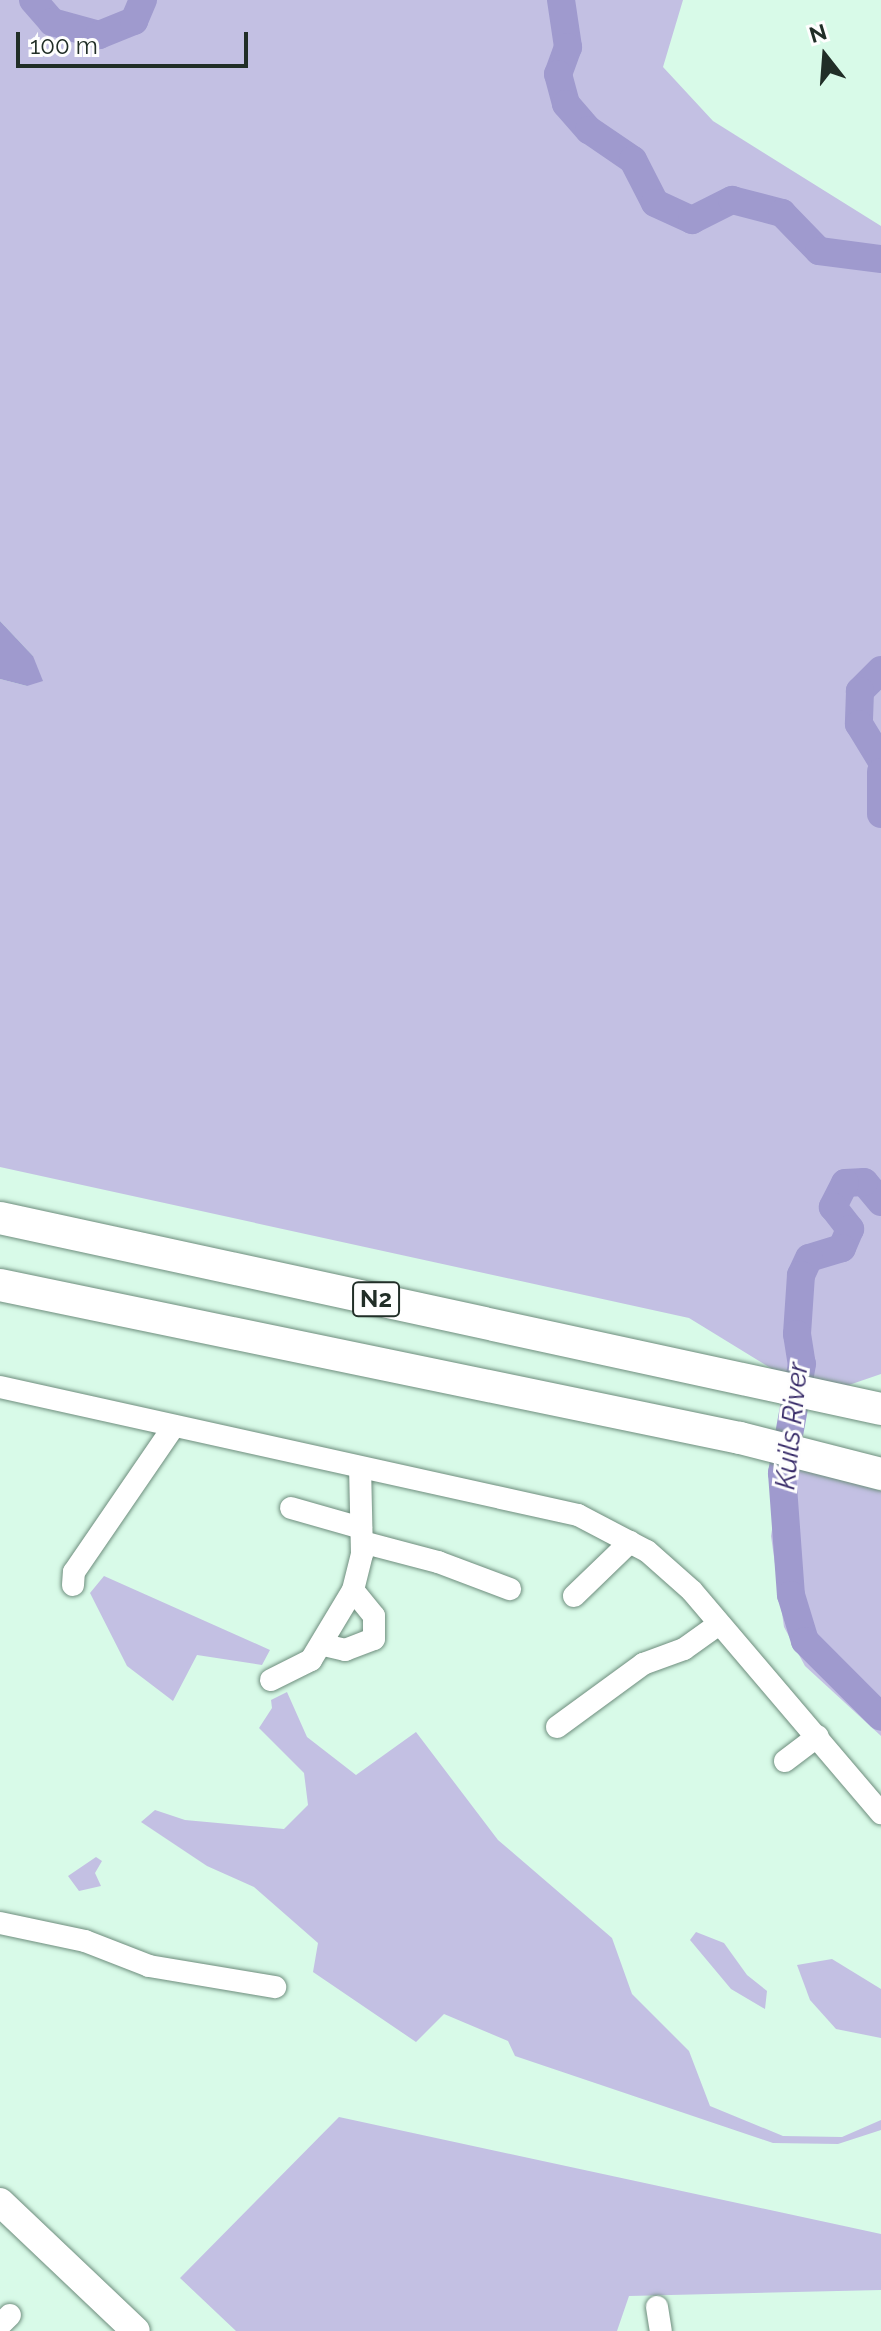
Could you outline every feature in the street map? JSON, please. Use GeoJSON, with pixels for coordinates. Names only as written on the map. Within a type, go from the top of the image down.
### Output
{"type":"FeatureCollection","features":[{"type":"Feature","properties":{"kind":"highway","name":"N2"},"geometry":{"type":"LineString","coordinates":[[0,1218],[867,1406]]}},
{"type":"Feature","properties":{"kind":"highway"},"geometry":{"type":"LineString","coordinates":[[0,1285],[740,1438],[881,1474]]}},
{"type":"Feature","properties":{"kind":"main road"},"geometry":{"type":"LineString","coordinates":[[0,2202],[136,2331]]}},
{"type":"Feature","properties":{"kind":"street"},"geometry":{"type":"LineString","coordinates":[[0,1387],[578,1515],[630,1542],[669,1570],[818,1736],[881,1813]]}},
{"type":"Feature","properties":{"kind":"street"},"geometry":{"type":"LineString","coordinates":[[73,1585],[74,1572],[174,1426]]}},
{"type":"Feature","properties":{"kind":"street"},"geometry":{"type":"LineString","coordinates":[[271,1680],[311,1660],[324,1645],[353,1590],[362,1535],[360,1469]]}},
{"type":"Feature","properties":{"kind":"street"},"geometry":{"type":"LineString","coordinates":[[291,1508],[510,1589]]}},
{"type":"Feature","properties":{"kind":"street"},"geometry":{"type":"LineString","coordinates":[[574,1596],[630,1542]]}},
{"type":"Feature","properties":{"kind":"street"},"geometry":{"type":"LineString","coordinates":[[324,1645],[345,1650],[374,1639],[374,1616],[353,1590]]}},
{"type":"Feature","properties":{"kind":"street"},"geometry":{"type":"LineString","coordinates":[[557,1727],[643,1664],[684,1649],[719,1624]]}},
{"type":"Feature","properties":{"kind":"street"},"geometry":{"type":"LineString","coordinates":[[785,1761],[818,1736]]}},
{"type":"Feature","properties":{"kind":"street"},"geometry":{"type":"LineString","coordinates":[[0,1923],[85,1941],[149,1966],[275,1987]]}},
{"type":"Feature","properties":{"kind":"street"},"geometry":{"type":"LineString","coordinates":[[657,2307],[661,2331]]}},
{"type":"Feature","properties":{"kind":"shaded area"},"geometry":{"type":"Polygon","coordinates":[[[0,0],[683,0],[663,67],[713,121],[881,226],[881,1374],[846,1386],[772,1369],[689,1318],[0,1167],[0,679],[27,686],[33,656],[0,621],[0,0]]]}},
{"type":"Feature","properties":{"kind":"shaded area"},"geometry":{"type":"Polygon","coordinates":[[[0,621],[33,656],[43,681],[27,686],[0,679],[0,621]]]}},
{"type":"Feature","properties":{"kind":"shaded area"},"geometry":{"type":"Polygon","coordinates":[[[795,1466],[881,1491],[881,1736],[805,1666],[784,1627],[771,1536],[778,1493],[795,1466]]]}},
{"type":"Feature","properties":{"kind":"shaded area"},"geometry":{"type":"Polygon","coordinates":[[[104,1576],[270,1650],[262,1665],[197,1655],[173,1701],[127,1666],[90,1593],[104,1576]]]}},
{"type":"Feature","properties":{"kind":"shaded area"},"geometry":{"type":"Polygon","coordinates":[[[287,1692],[307,1737],[356,1775],[416,1732],[498,1840],[612,1938],[632,1994],[689,2051],[710,2106],[783,2136],[842,2137],[881,2120],[881,2130],[838,2144],[773,2143],[515,2056],[508,2041],[444,2014],[416,2042],[313,1972],[318,1943],[254,1887],[207,1866],[141,1822],[155,1810],[185,1820],[284,1829],[308,1805],[304,1773],[259,1728],[272,1708],[271,1700],[287,1692]]]}},
{"type":"Feature","properties":{"kind":"shaded area"},"geometry":{"type":"Polygon","coordinates":[[[96,1857],[102,1861],[95,1873],[101,1886],[79,1891],[68,1876],[96,1857]]]}},
{"type":"Feature","properties":{"kind":"shaded area"},"geometry":{"type":"Polygon","coordinates":[[[696,1932],[724,1943],[747,1975],[767,1991],[765,2009],[731,1989],[690,1940],[696,1932]]]}},
{"type":"Feature","properties":{"kind":"shaded area"},"geometry":{"type":"Polygon","coordinates":[[[832,1959],[881,1989],[881,2038],[836,2029],[810,2000],[797,1965],[832,1959]]]}},
{"type":"Feature","properties":{"kind":"shaded area"},"geometry":{"type":"Polygon","coordinates":[[[339,2117],[881,2234],[881,2290],[629,2296],[617,2331],[236,2331],[180,2278],[339,2117]]]}},
{"type":"Feature","properties":{"kind":"waterway","name":"Kuils River"},"geometry":{"type":"LineString","coordinates":[[33,0],[52,22],[99,35],[134,21],[143,0]]}},
{"type":"Feature","properties":{"kind":"waterway","name":"Kuils River"},"geometry":{"type":"LineString","coordinates":[[561,0],[568,47],[558,74],[566,104],[589,130],[633,160],[655,203],[692,220],[732,200],[782,213],[819,251],[881,259]]}},
{"type":"Feature","properties":{"kind":"waterway","name":"Kuils River"},"geometry":{"type":"LineString","coordinates":[[881,670],[860,691],[859,724],[881,760]]}},
{"type":"Feature","properties":{"kind":"waterway","name":"Kuils River"},"geometry":{"type":"LineString","coordinates":[[881,772],[881,814]]}},
{"type":"Feature","properties":{"kind":"waterway","name":"Kuils River"},"geometry":{"type":"LineString","coordinates":[[881,1202],[864,1182],[845,1183],[833,1207],[850,1229],[842,1248],[809,1258],[801,1275],[797,1334],[802,1364],[782,1473],[791,1595],[805,1641],[881,1717]]}}]}
